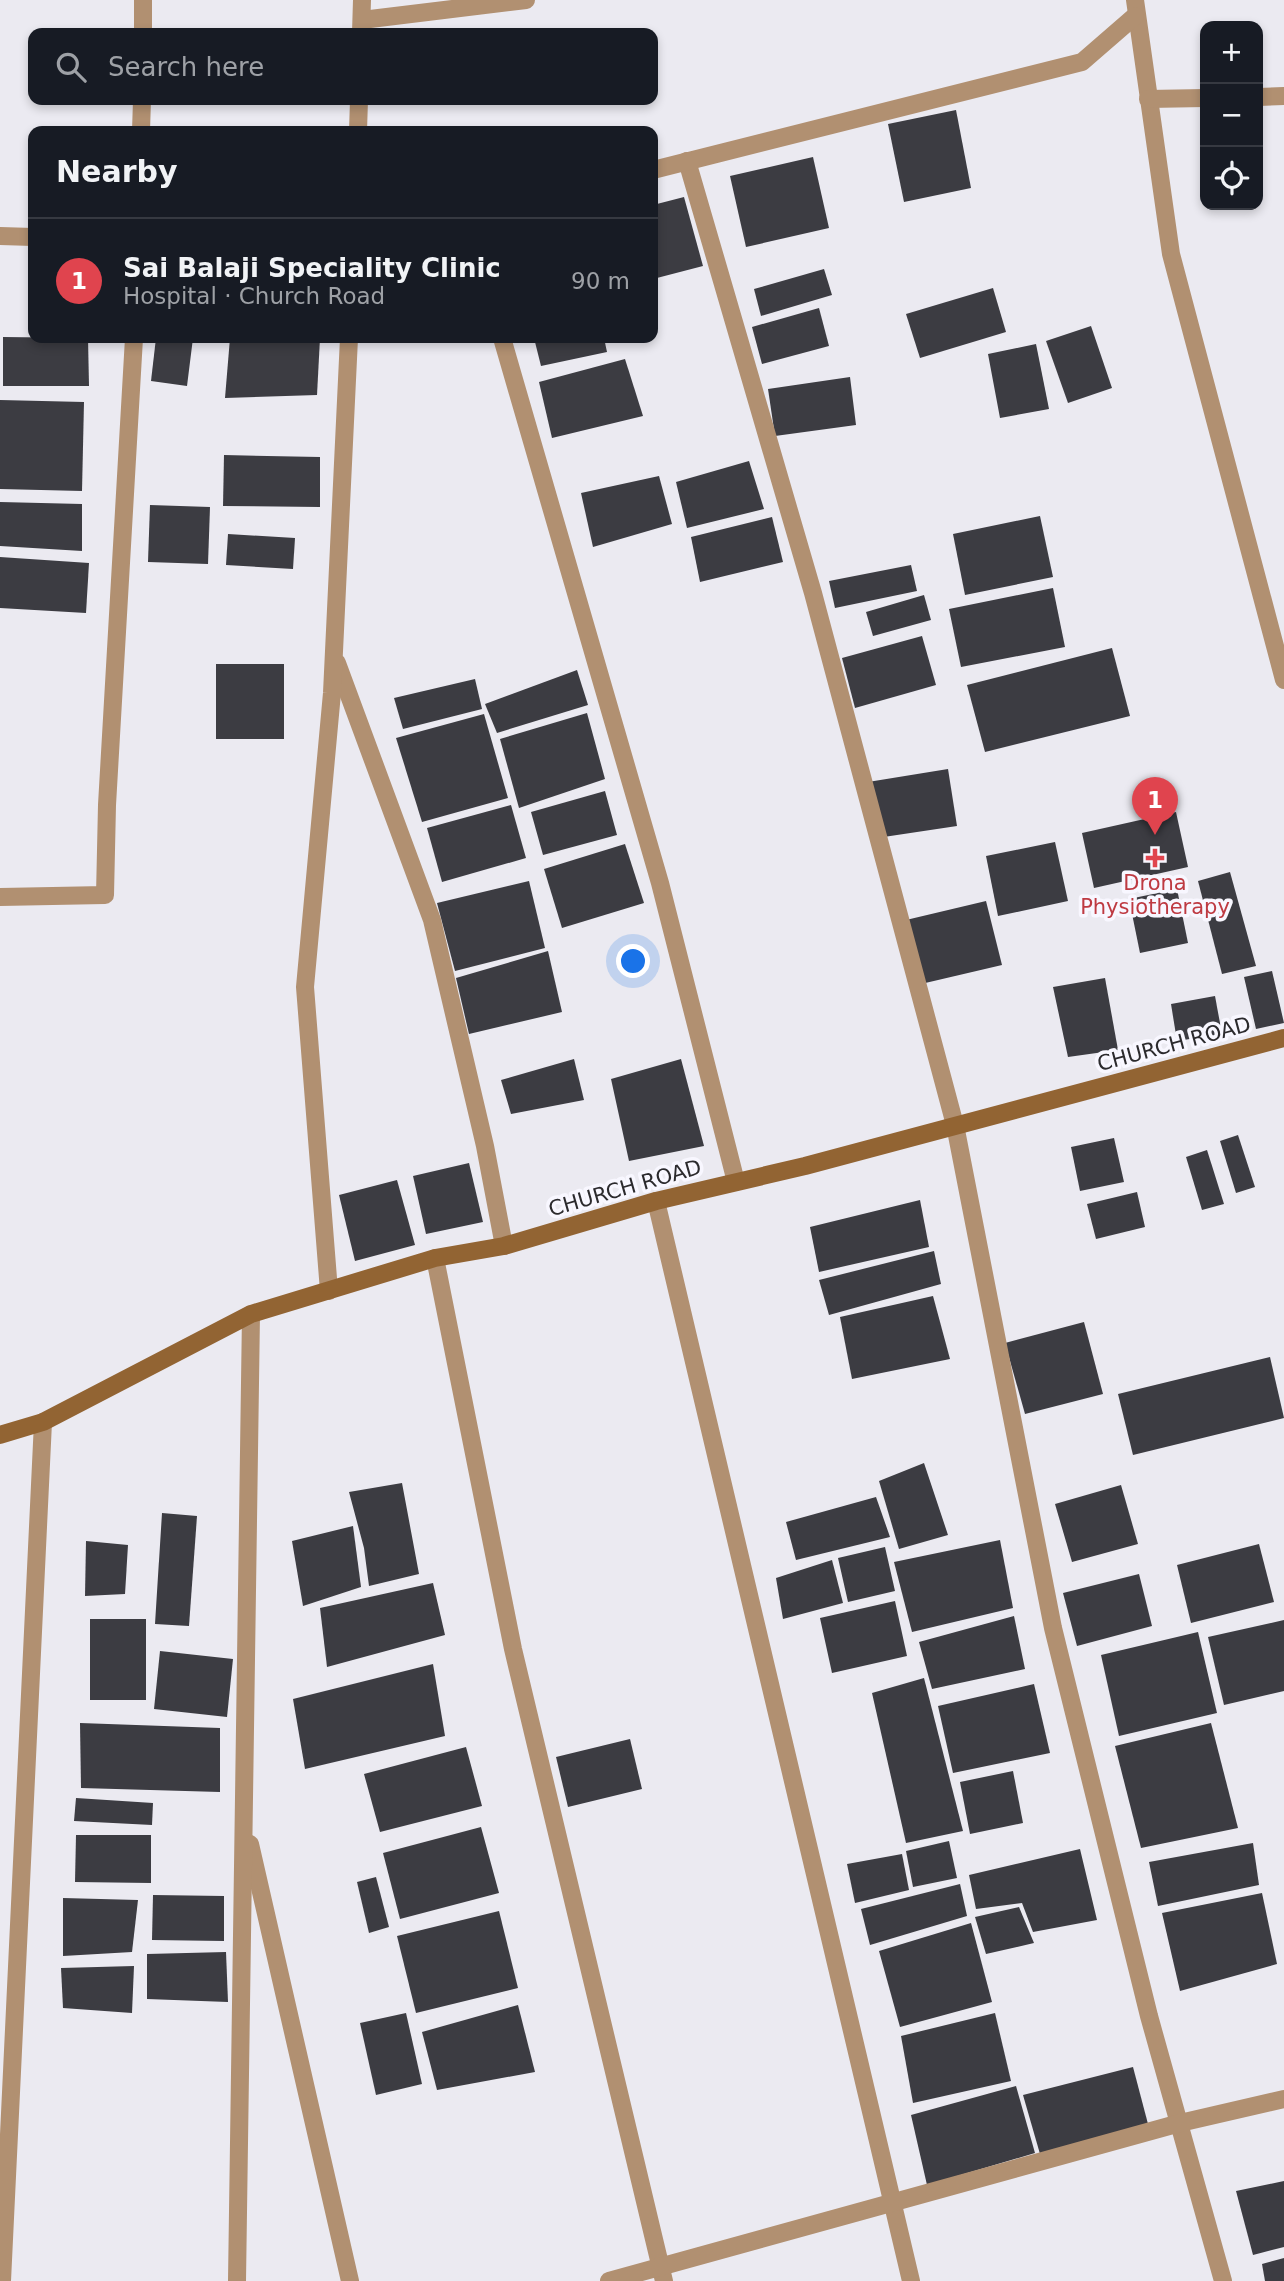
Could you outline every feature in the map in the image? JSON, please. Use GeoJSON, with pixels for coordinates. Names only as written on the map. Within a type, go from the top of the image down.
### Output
{"type":"FeatureCollection","features":[{"type":"Feature","properties":{"kind":"main road","name":"CHURCH ROAD"},"geometry":{"type":"LineString","coordinates":[[0,1435],[43,1422],[251,1314],[435,1258],[504,1246],[656,1201],[1284,1038]]}},
{"type":"Feature","properties":{"kind":"street"},"geometry":{"type":"LineString","coordinates":[[143,28],[144,0]]}},
{"type":"Feature","properties":{"kind":"street"},"geometry":{"type":"LineString","coordinates":[[362,0],[361,27],[526,0]]}},
{"type":"Feature","properties":{"kind":"street"},"geometry":{"type":"LineString","coordinates":[[1135,8],[1171,254],[1284,680]]}},
{"type":"Feature","properties":{"kind":"street"},"geometry":{"type":"LineString","coordinates":[[658,169],[1082,62],[1135,8]]}},
{"type":"Feature","properties":{"kind":"street"},"geometry":{"type":"LineString","coordinates":[[1263,97],[1284,96]]}},
{"type":"Feature","properties":{"kind":"street"},"geometry":{"type":"LineString","coordinates":[[1148,99],[1200,98]]}},
{"type":"Feature","properties":{"kind":"street"},"geometry":{"type":"LineString","coordinates":[[141,126],[142,105]]}},
{"type":"Feature","properties":{"kind":"street"},"geometry":{"type":"LineString","coordinates":[[358,126],[359,105]]}},
{"type":"Feature","properties":{"kind":"street"},"geometry":{"type":"LineString","coordinates":[[687,161],[813,593],[955,1125],[1052,1628],[1142,1989],[1223,2281]]}},
{"type":"Feature","properties":{"kind":"street"},"geometry":{"type":"LineString","coordinates":[[0,236],[28,237]]}},
{"type":"Feature","properties":{"kind":"street"},"geometry":{"type":"LineString","coordinates":[[0,897],[105,895],[107,805],[134,343]]}},
{"type":"Feature","properties":{"kind":"street"},"geometry":{"type":"LineString","coordinates":[[329,1290],[305,987],[334,654],[349,343]]}},
{"type":"Feature","properties":{"kind":"street"},"geometry":{"type":"LineString","coordinates":[[503,343],[660,883],[736,1182]]}},
{"type":"Feature","properties":{"kind":"street"},"geometry":{"type":"LineString","coordinates":[[334,654],[432,920],[485,1146],[504,1246]]}},
{"type":"Feature","properties":{"kind":"street"},"geometry":{"type":"LineString","coordinates":[[656,1201],[911,2281]]}},
{"type":"Feature","properties":{"kind":"street"},"geometry":{"type":"LineString","coordinates":[[435,1258],[513,1648],[662,2274]]}},
{"type":"Feature","properties":{"kind":"street"},"geometry":{"type":"LineString","coordinates":[[237,2281],[251,1314]]}},
{"type":"Feature","properties":{"kind":"street"},"geometry":{"type":"LineString","coordinates":[[2,2281],[43,1422]]}},
{"type":"Feature","properties":{"kind":"street"},"geometry":{"type":"LineString","coordinates":[[243,1817],[350,2281]]}},
{"type":"Feature","properties":{"kind":"street"},"geometry":{"type":"LineString","coordinates":[[608,2281],[662,2274],[891,2204],[1180,2123],[1284,2099]]}},
{"type":"Feature","properties":{"kind":"building"},"geometry":{"type":"Polygon","coordinates":[[[956,110],[971,188],[904,202],[888,124],[956,110]]]}},
{"type":"Feature","properties":{"kind":"building"},"geometry":{"type":"Polygon","coordinates":[[[813,157],[829,228],[746,247],[730,176],[813,157]]]}},
{"type":"Feature","properties":{"kind":"building"},"geometry":{"type":"Polygon","coordinates":[[[684,197],[703,266],[658,278],[658,204],[684,197]]]}},
{"type":"Feature","properties":{"kind":"building"},"geometry":{"type":"Polygon","coordinates":[[[824,269],[832,295],[761,316],[754,289],[824,269]]]}},
{"type":"Feature","properties":{"kind":"building"},"geometry":{"type":"Polygon","coordinates":[[[993,288],[1006,332],[920,358],[906,314],[993,288]]]}},
{"type":"Feature","properties":{"kind":"building"},"geometry":{"type":"Polygon","coordinates":[[[819,308],[829,346],[762,364],[752,327],[819,308]]]}},
{"type":"Feature","properties":{"kind":"building"},"geometry":{"type":"Polygon","coordinates":[[[1091,326],[1112,388],[1068,403],[1046,341],[1091,326]]]}},
{"type":"Feature","properties":{"kind":"building"},"geometry":{"type":"Polygon","coordinates":[[[3,337],[28,337],[28,343],[88,343],[89,386],[3,386],[3,337]]]}},
{"type":"Feature","properties":{"kind":"building"},"geometry":{"type":"Polygon","coordinates":[[[155,343],[192,343],[187,386],[151,381],[155,343]]]}},
{"type":"Feature","properties":{"kind":"building"},"geometry":{"type":"Polygon","coordinates":[[[230,343],[320,343],[317,395],[225,398],[230,343]]]}},
{"type":"Feature","properties":{"kind":"building"},"geometry":{"type":"Polygon","coordinates":[[[535,343],[605,343],[607,352],[541,366],[535,343]]]}},
{"type":"Feature","properties":{"kind":"building"},"geometry":{"type":"Polygon","coordinates":[[[1036,344],[1049,409],[1000,418],[988,354],[1036,344]]]}},
{"type":"Feature","properties":{"kind":"building"},"geometry":{"type":"Polygon","coordinates":[[[625,359],[643,416],[552,438],[539,382],[625,359]]]}},
{"type":"Feature","properties":{"kind":"building"},"geometry":{"type":"Polygon","coordinates":[[[850,377],[856,425],[775,436],[768,389],[850,377]]]}},
{"type":"Feature","properties":{"kind":"building"},"geometry":{"type":"Polygon","coordinates":[[[0,400],[84,402],[82,491],[0,489],[0,400]]]}},
{"type":"Feature","properties":{"kind":"building"},"geometry":{"type":"Polygon","coordinates":[[[224,455],[320,457],[320,507],[223,506],[224,455]]]}},
{"type":"Feature","properties":{"kind":"building"},"geometry":{"type":"Polygon","coordinates":[[[749,461],[764,509],[687,528],[676,482],[749,461]]]}},
{"type":"Feature","properties":{"kind":"building"},"geometry":{"type":"Polygon","coordinates":[[[659,476],[672,524],[593,547],[581,493],[659,476]]]}},
{"type":"Feature","properties":{"kind":"building"},"geometry":{"type":"Polygon","coordinates":[[[0,502],[82,504],[82,551],[0,546],[0,502]]]}},
{"type":"Feature","properties":{"kind":"building"},"geometry":{"type":"Polygon","coordinates":[[[150,505],[210,507],[208,564],[148,562],[150,505]]]}},
{"type":"Feature","properties":{"kind":"building"},"geometry":{"type":"Polygon","coordinates":[[[1040,516],[1053,577],[965,595],[953,534],[1040,516]]]}},
{"type":"Feature","properties":{"kind":"building"},"geometry":{"type":"Polygon","coordinates":[[[772,517],[783,562],[700,582],[691,537],[772,517]]]}},
{"type":"Feature","properties":{"kind":"building"},"geometry":{"type":"Polygon","coordinates":[[[228,534],[295,538],[293,569],[226,565],[228,534]]]}},
{"type":"Feature","properties":{"kind":"building"},"geometry":{"type":"Polygon","coordinates":[[[0,557],[89,563],[86,613],[0,608],[0,557]]]}},
{"type":"Feature","properties":{"kind":"building"},"geometry":{"type":"Polygon","coordinates":[[[911,565],[917,591],[835,608],[829,581],[911,565]]]}},
{"type":"Feature","properties":{"kind":"building"},"geometry":{"type":"Polygon","coordinates":[[[1053,588],[1065,647],[961,667],[949,609],[1053,588]]]}},
{"type":"Feature","properties":{"kind":"building"},"geometry":{"type":"Polygon","coordinates":[[[924,595],[931,620],[873,636],[866,612],[924,595]]]}},
{"type":"Feature","properties":{"kind":"building"},"geometry":{"type":"Polygon","coordinates":[[[922,636],[936,685],[855,708],[842,658],[922,636]]]}},
{"type":"Feature","properties":{"kind":"building"},"geometry":{"type":"Polygon","coordinates":[[[1112,648],[1130,716],[985,752],[967,685],[1112,648]]]}},
{"type":"Feature","properties":{"kind":"building"},"geometry":{"type":"Polygon","coordinates":[[[216,664],[284,664],[284,739],[216,739],[216,664]]]}},
{"type":"Feature","properties":{"kind":"building"},"geometry":{"type":"Polygon","coordinates":[[[577,670],[588,705],[497,733],[485,704],[577,670]]]}},
{"type":"Feature","properties":{"kind":"building"},"geometry":{"type":"Polygon","coordinates":[[[475,679],[482,709],[403,729],[394,698],[475,679]]]}},
{"type":"Feature","properties":{"kind":"building"},"geometry":{"type":"Polygon","coordinates":[[[587,713],[605,779],[519,808],[500,739],[587,713]]]}},
{"type":"Feature","properties":{"kind":"building"},"geometry":{"type":"Polygon","coordinates":[[[484,714],[508,798],[422,822],[396,738],[484,714]]]}},
{"type":"Feature","properties":{"kind":"building"},"geometry":{"type":"Polygon","coordinates":[[[948,769],[957,826],[877,838],[868,782],[948,769]]]}},
{"type":"Feature","properties":{"kind":"building"},"geometry":{"type":"Polygon","coordinates":[[[605,791],[617,835],[543,855],[531,812],[605,791]]]}},
{"type":"Feature","properties":{"kind":"building"},"geometry":{"type":"Polygon","coordinates":[[[511,805],[526,858],[442,882],[427,828],[511,805]]]}},
{"type":"Feature","properties":{"kind":"building"},"geometry":{"type":"Polygon","coordinates":[[[1176,812],[1188,867],[1094,888],[1082,833],[1176,812]]]}},
{"type":"Feature","properties":{"kind":"building"},"geometry":{"type":"Polygon","coordinates":[[[1055,842],[1068,901],[998,916],[986,856],[1055,842]]]}},
{"type":"Feature","properties":{"kind":"building"},"geometry":{"type":"Polygon","coordinates":[[[625,844],[644,903],[562,928],[544,869],[625,844]]]}},
{"type":"Feature","properties":{"kind":"building"},"geometry":{"type":"Polygon","coordinates":[[[1230,872],[1256,966],[1222,974],[1198,881],[1230,872]]]}},
{"type":"Feature","properties":{"kind":"building"},"geometry":{"type":"Polygon","coordinates":[[[529,881],[545,948],[455,971],[437,903],[529,881]]]}},
{"type":"Feature","properties":{"kind":"building"},"geometry":{"type":"Polygon","coordinates":[[[1177,889],[1188,943],[1140,953],[1129,899],[1177,889]]]}},
{"type":"Feature","properties":{"kind":"building"},"geometry":{"type":"Polygon","coordinates":[[[986,901],[1002,965],[921,984],[906,920],[986,901]]]}},
{"type":"Feature","properties":{"kind":"building"},"geometry":{"type":"Polygon","coordinates":[[[548,951],[562,1012],[469,1034],[456,978],[548,951]]]}},
{"type":"Feature","properties":{"kind":"building"},"geometry":{"type":"Polygon","coordinates":[[[1272,971],[1284,1023],[1256,1029],[1244,977],[1272,971]]]}},
{"type":"Feature","properties":{"kind":"building"},"geometry":{"type":"Polygon","coordinates":[[[1105,978],[1118,1050],[1068,1057],[1053,987],[1105,978]]]}},
{"type":"Feature","properties":{"kind":"building"},"geometry":{"type":"Polygon","coordinates":[[[1215,996],[1222,1034],[1177,1041],[1171,1004],[1215,996]]]}},
{"type":"Feature","properties":{"kind":"building"},"geometry":{"type":"Polygon","coordinates":[[[574,1059],[584,1100],[511,1114],[501,1080],[574,1059]]]}},
{"type":"Feature","properties":{"kind":"building"},"geometry":{"type":"Polygon","coordinates":[[[681,1059],[704,1146],[629,1161],[611,1079],[681,1059]]]}},
{"type":"Feature","properties":{"kind":"building"},"geometry":{"type":"Polygon","coordinates":[[[1238,1135],[1255,1187],[1236,1193],[1220,1141],[1238,1135]]]}},
{"type":"Feature","properties":{"kind":"building"},"geometry":{"type":"Polygon","coordinates":[[[1114,1138],[1124,1182],[1080,1191],[1071,1147],[1114,1138]]]}},
{"type":"Feature","properties":{"kind":"building"},"geometry":{"type":"Polygon","coordinates":[[[1207,1150],[1224,1204],[1202,1210],[1186,1157],[1207,1150]]]}},
{"type":"Feature","properties":{"kind":"building"},"geometry":{"type":"Polygon","coordinates":[[[469,1163],[483,1222],[426,1234],[413,1176],[469,1163]]]}},
{"type":"Feature","properties":{"kind":"building"},"geometry":{"type":"Polygon","coordinates":[[[397,1180],[415,1245],[355,1261],[339,1195],[397,1180]]]}},
{"type":"Feature","properties":{"kind":"building"},"geometry":{"type":"Polygon","coordinates":[[[1137,1192],[1145,1227],[1096,1239],[1087,1204],[1137,1192]]]}},
{"type":"Feature","properties":{"kind":"building"},"geometry":{"type":"Polygon","coordinates":[[[920,1200],[929,1247],[819,1272],[810,1227],[920,1200]]]}},
{"type":"Feature","properties":{"kind":"building"},"geometry":{"type":"Polygon","coordinates":[[[934,1251],[941,1284],[829,1315],[819,1280],[934,1251]]]}},
{"type":"Feature","properties":{"kind":"building"},"geometry":{"type":"Polygon","coordinates":[[[933,1296],[950,1359],[852,1379],[840,1317],[933,1296]]]}},
{"type":"Feature","properties":{"kind":"building"},"geometry":{"type":"Polygon","coordinates":[[[1084,1322],[1103,1394],[1025,1414],[1005,1343],[1084,1322]]]}},
{"type":"Feature","properties":{"kind":"building"},"geometry":{"type":"Polygon","coordinates":[[[1270,1357],[1284,1418],[1133,1455],[1118,1394],[1270,1357]]]}},
{"type":"Feature","properties":{"kind":"building"},"geometry":{"type":"Polygon","coordinates":[[[924,1463],[948,1535],[899,1549],[879,1481],[924,1463]]]}},
{"type":"Feature","properties":{"kind":"building"},"geometry":{"type":"Polygon","coordinates":[[[402,1483],[419,1574],[369,1586],[364,1548],[349,1492],[402,1483]]]}},
{"type":"Feature","properties":{"kind":"building"},"geometry":{"type":"Polygon","coordinates":[[[1121,1485],[1138,1544],[1072,1562],[1055,1504],[1121,1485]]]}},
{"type":"Feature","properties":{"kind":"building"},"geometry":{"type":"Polygon","coordinates":[[[876,1497],[890,1537],[796,1560],[786,1522],[876,1497]]]}},
{"type":"Feature","properties":{"kind":"building"},"geometry":{"type":"Polygon","coordinates":[[[162,1513],[197,1516],[189,1626],[155,1624],[162,1513]]]}},
{"type":"Feature","properties":{"kind":"building"},"geometry":{"type":"Polygon","coordinates":[[[353,1526],[361,1587],[303,1606],[292,1541],[353,1526]]]}},
{"type":"Feature","properties":{"kind":"building"},"geometry":{"type":"Polygon","coordinates":[[[1000,1540],[1013,1608],[912,1632],[894,1562],[1000,1540]]]}},
{"type":"Feature","properties":{"kind":"building"},"geometry":{"type":"Polygon","coordinates":[[[86,1541],[128,1545],[125,1594],[85,1596],[86,1541]]]}},
{"type":"Feature","properties":{"kind":"building"},"geometry":{"type":"Polygon","coordinates":[[[1259,1544],[1274,1602],[1191,1623],[1177,1565],[1259,1544]]]}},
{"type":"Feature","properties":{"kind":"building"},"geometry":{"type":"Polygon","coordinates":[[[885,1547],[895,1591],[848,1602],[838,1558],[885,1547]]]}},
{"type":"Feature","properties":{"kind":"building"},"geometry":{"type":"Polygon","coordinates":[[[832,1560],[843,1603],[783,1619],[776,1578],[832,1560]]]}},
{"type":"Feature","properties":{"kind":"building"},"geometry":{"type":"Polygon","coordinates":[[[1139,1574],[1152,1626],[1077,1646],[1063,1593],[1139,1574]]]}},
{"type":"Feature","properties":{"kind":"building"},"geometry":{"type":"Polygon","coordinates":[[[433,1583],[445,1635],[327,1667],[320,1608],[433,1583]]]}},
{"type":"Feature","properties":{"kind":"building"},"geometry":{"type":"Polygon","coordinates":[[[895,1601],[907,1656],[832,1673],[820,1618],[895,1601]]]}},
{"type":"Feature","properties":{"kind":"building"},"geometry":{"type":"Polygon","coordinates":[[[1014,1616],[1025,1669],[932,1689],[919,1642],[1014,1616]]]}},
{"type":"Feature","properties":{"kind":"building"},"geometry":{"type":"Polygon","coordinates":[[[90,1619],[146,1619],[146,1700],[90,1700],[90,1619]]]}},
{"type":"Feature","properties":{"kind":"building"},"geometry":{"type":"Polygon","coordinates":[[[1284,1620],[1284,1691],[1224,1705],[1208,1637],[1284,1620]]]}},
{"type":"Feature","properties":{"kind":"building"},"geometry":{"type":"Polygon","coordinates":[[[1198,1632],[1217,1713],[1119,1736],[1101,1655],[1198,1632]]]}},
{"type":"Feature","properties":{"kind":"building"},"geometry":{"type":"Polygon","coordinates":[[[160,1651],[233,1659],[227,1717],[154,1709],[160,1651]]]}},
{"type":"Feature","properties":{"kind":"building"},"geometry":{"type":"Polygon","coordinates":[[[433,1664],[445,1736],[305,1769],[293,1699],[433,1664]]]}},
{"type":"Feature","properties":{"kind":"building"},"geometry":{"type":"Polygon","coordinates":[[[924,1678],[963,1831],[906,1843],[872,1693],[924,1678]]]}},
{"type":"Feature","properties":{"kind":"building"},"geometry":{"type":"Polygon","coordinates":[[[1034,1684],[1050,1753],[953,1773],[938,1706],[1034,1684]]]}},
{"type":"Feature","properties":{"kind":"building"},"geometry":{"type":"Polygon","coordinates":[[[80,1723],[220,1728],[220,1792],[81,1788],[80,1723]]]}},
{"type":"Feature","properties":{"kind":"building"},"geometry":{"type":"Polygon","coordinates":[[[1211,1723],[1238,1828],[1141,1848],[1115,1746],[1211,1723]]]}},
{"type":"Feature","properties":{"kind":"building"},"geometry":{"type":"Polygon","coordinates":[[[630,1739],[642,1789],[568,1807],[556,1757],[630,1739]]]}},
{"type":"Feature","properties":{"kind":"building"},"geometry":{"type":"Polygon","coordinates":[[[466,1747],[482,1806],[380,1832],[364,1774],[466,1747]]]}},
{"type":"Feature","properties":{"kind":"building"},"geometry":{"type":"Polygon","coordinates":[[[1013,1771],[1023,1823],[970,1834],[960,1782],[1013,1771]]]}},
{"type":"Feature","properties":{"kind":"building"},"geometry":{"type":"Polygon","coordinates":[[[76,1798],[153,1803],[152,1825],[74,1821],[76,1798]]]}},
{"type":"Feature","properties":{"kind":"building"},"geometry":{"type":"Polygon","coordinates":[[[481,1827],[499,1893],[400,1919],[383,1853],[481,1827]]]}},
{"type":"Feature","properties":{"kind":"building"},"geometry":{"type":"Polygon","coordinates":[[[76,1835],[151,1835],[151,1883],[75,1882],[76,1835]]]}},
{"type":"Feature","properties":{"kind":"building"},"geometry":{"type":"Polygon","coordinates":[[[949,1841],[957,1878],[913,1887],[906,1851],[949,1841]]]}},
{"type":"Feature","properties":{"kind":"building"},"geometry":{"type":"Polygon","coordinates":[[[1253,1843],[1259,1885],[1158,1906],[1149,1862],[1253,1843]]]}},
{"type":"Feature","properties":{"kind":"building"},"geometry":{"type":"Polygon","coordinates":[[[1080,1849],[1097,1920],[1033,1932],[1022,1903],[976,1909],[969,1875],[1080,1849]]]}},
{"type":"Feature","properties":{"kind":"building"},"geometry":{"type":"Polygon","coordinates":[[[902,1854],[909,1890],[855,1903],[847,1864],[902,1854]]]}},
{"type":"Feature","properties":{"kind":"building"},"geometry":{"type":"Polygon","coordinates":[[[376,1877],[389,1927],[369,1933],[357,1882],[376,1877]]]}},
{"type":"Feature","properties":{"kind":"building"},"geometry":{"type":"Polygon","coordinates":[[[960,1884],[967,1916],[870,1945],[861,1909],[960,1884]]]}},
{"type":"Feature","properties":{"kind":"building"},"geometry":{"type":"Polygon","coordinates":[[[1262,1893],[1277,1964],[1180,1991],[1162,1913],[1262,1893]]]}},
{"type":"Feature","properties":{"kind":"building"},"geometry":{"type":"Polygon","coordinates":[[[153,1895],[224,1896],[224,1941],[152,1940],[153,1895]]]}},
{"type":"Feature","properties":{"kind":"building"},"geometry":{"type":"Polygon","coordinates":[[[63,1898],[138,1900],[132,1952],[63,1956],[63,1898]]]}},
{"type":"Feature","properties":{"kind":"building"},"geometry":{"type":"Polygon","coordinates":[[[1019,1907],[1034,1943],[986,1954],[975,1917],[1019,1907]]]}},
{"type":"Feature","properties":{"kind":"building"},"geometry":{"type":"Polygon","coordinates":[[[499,1911],[518,1988],[416,2013],[397,1936],[499,1911]]]}},
{"type":"Feature","properties":{"kind":"building"},"geometry":{"type":"Polygon","coordinates":[[[971,1923],[992,2002],[900,2027],[879,1951],[971,1923]]]}},
{"type":"Feature","properties":{"kind":"building"},"geometry":{"type":"Polygon","coordinates":[[[226,1952],[228,2002],[147,1999],[147,1954],[226,1952]]]}},
{"type":"Feature","properties":{"kind":"building"},"geometry":{"type":"Polygon","coordinates":[[[134,1966],[132,2013],[63,2008],[61,1968],[134,1966]]]}},
{"type":"Feature","properties":{"kind":"building"},"geometry":{"type":"Polygon","coordinates":[[[518,2005],[535,2072],[437,2090],[422,2032],[518,2005]]]}},
{"type":"Feature","properties":{"kind":"building"},"geometry":{"type":"Polygon","coordinates":[[[406,2013],[422,2084],[376,2095],[360,2023],[406,2013]]]}},
{"type":"Feature","properties":{"kind":"building"},"geometry":{"type":"Polygon","coordinates":[[[995,2013],[1011,2081],[913,2103],[901,2036],[995,2013]]]}},
{"type":"Feature","properties":{"kind":"building"},"geometry":{"type":"Polygon","coordinates":[[[1133,2067],[1148,2124],[1040,2154],[1023,2095],[1133,2067]]]}},
{"type":"Feature","properties":{"kind":"building"},"geometry":{"type":"Polygon","coordinates":[[[1016,2086],[1035,2153],[927,2185],[911,2115],[1016,2086]]]}},
{"type":"Feature","properties":{"kind":"building"},"geometry":{"type":"Polygon","coordinates":[[[1284,2181],[1284,2247],[1253,2255],[1236,2191],[1284,2181]]]}},
{"type":"Feature","properties":{"kind":"building"},"geometry":{"type":"Polygon","coordinates":[[[1284,2258],[1284,2281],[1265,2281],[1262,2264],[1284,2258]]]}},
{"type":"Feature","properties":{"kind":"place","name":"Sai Balaji Speciality Clinic"},"geometry":{"type":"Point","coordinates":[1155,835]}},
{"type":"Feature","properties":{"kind":"place","name":"Drona Physiotherapy"},"geometry":{"type":"Point","coordinates":[1155,858]}}]}
